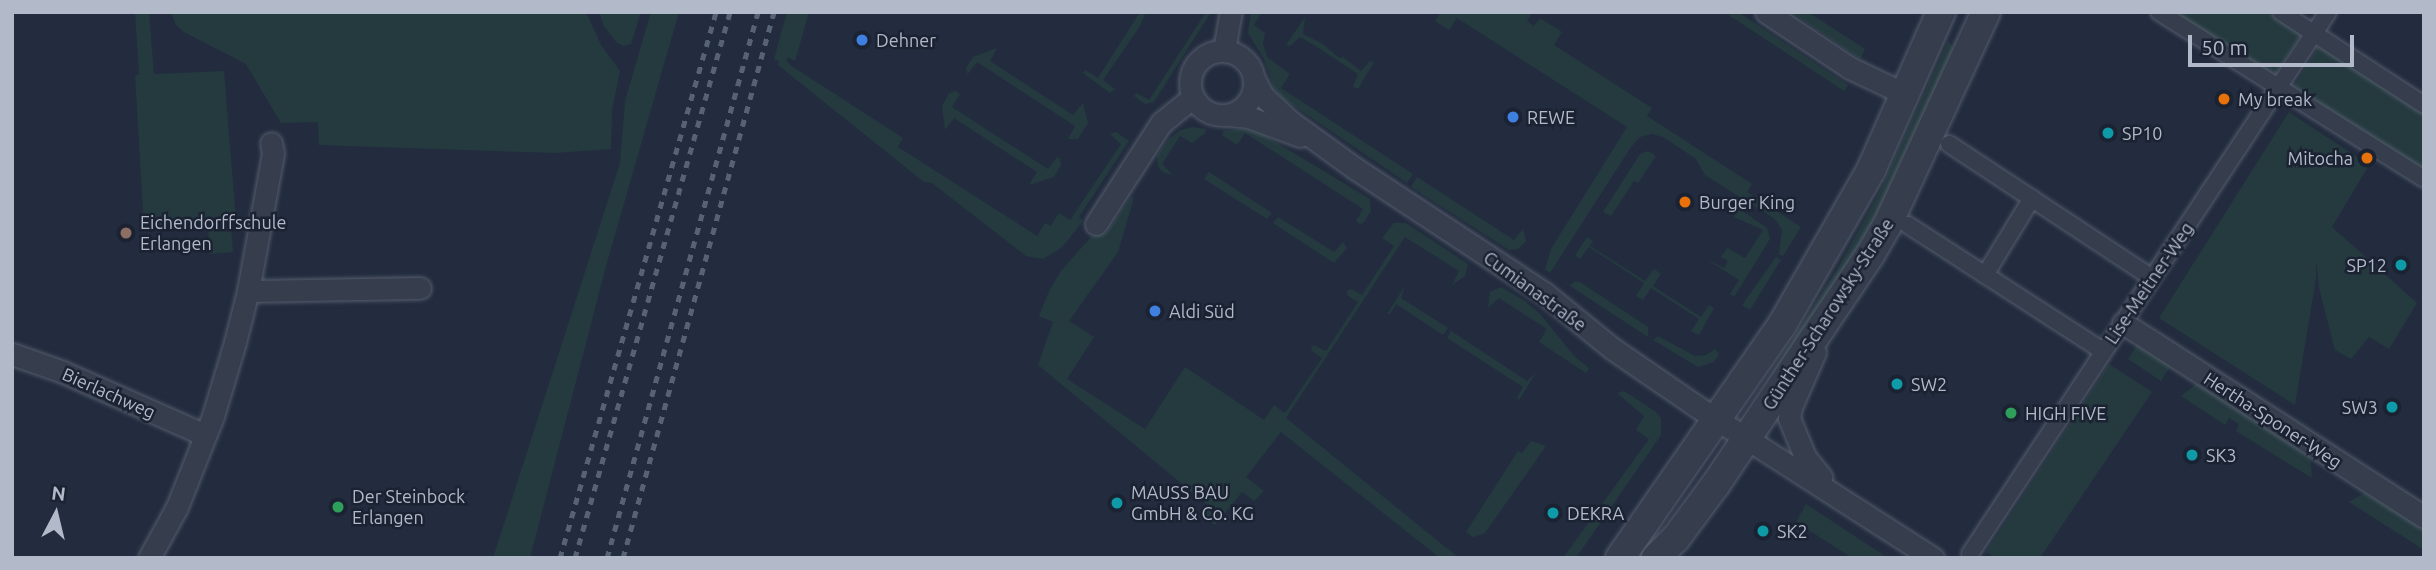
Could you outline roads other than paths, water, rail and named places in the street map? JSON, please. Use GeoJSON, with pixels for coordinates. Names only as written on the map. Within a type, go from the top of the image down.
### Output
{"type":"FeatureCollection","features":[{"type":"Feature","properties":{"kind":"street"},"geometry":{"type":"LineString","coordinates":[[1096,224],[1161,123],[1193,97],[1190,77],[1194,67],[1206,54],[1224,50],[1231,12]]}},
{"type":"Feature","properties":{"kind":"street"},"geometry":{"type":"LineString","coordinates":[[1766,12],[1850,68],[1907,95]]}},
{"type":"Feature","properties":{"kind":"street","name":"Günther-Scharowsky-Straße"},"geometry":{"type":"LineString","coordinates":[[1620,558],[1718,421],[1782,325],[1845,218],[1907,95],[1941,12]]}},
{"type":"Feature","properties":{"kind":"street"},"geometry":{"type":"LineString","coordinates":[[1947,12],[1953,29],[1971,40]]}},
{"type":"Feature","properties":{"kind":"street","name":"Günther-Scharowsky-Straße"},"geometry":{"type":"LineString","coordinates":[[1656,558],[1697,511],[1825,324],[1887,226],[1986,12]]}},
{"type":"Feature","properties":{"kind":"street"},"geometry":{"type":"LineString","coordinates":[[2160,12],[2424,179]]}},
{"type":"Feature","properties":{"kind":"street"},"geometry":{"type":"LineString","coordinates":[[2281,12],[2424,105]]}},
{"type":"Feature","properties":{"kind":"street","name":"Lise-Meitner-Weg"},"geometry":{"type":"LineString","coordinates":[[1970,554],[2328,12]]}},
{"type":"Feature","properties":{"kind":"street","name":"Cumianastraße"},"geometry":{"type":"LineString","coordinates":[[1224,50],[1241,57],[1252,70],[1263,96],[1321,145],[1544,293],[1613,349],[1718,421],[1933,558]]}},
{"type":"Feature","properties":{"kind":"street"},"geometry":{"type":"LineString","coordinates":[[1227,115],[1236,112],[1250,99],[1254,79]]}},
{"type":"Feature","properties":{"kind":"street","name":"Cumianastraße"},"geometry":{"type":"LineString","coordinates":[[1193,97],[1206,110],[1248,117],[1321,145]]}},
{"type":"Feature","properties":{"kind":"street"},"geometry":{"type":"LineString","coordinates":[[149,558],[177,507],[205,435],[248,291],[273,153],[271,143]]}},
{"type":"Feature","properties":{"kind":"street"},"geometry":{"type":"LineString","coordinates":[[1949,144],[2152,278]]}},
{"type":"Feature","properties":{"kind":"street"},"geometry":{"type":"LineString","coordinates":[[1985,275],[2032,198]]}},
{"type":"Feature","properties":{"kind":"street"},"geometry":{"type":"LineString","coordinates":[[1908,225],[2103,351]]}},
{"type":"Feature","properties":{"kind":"street"},"geometry":{"type":"LineString","coordinates":[[248,291],[420,288]]}},
{"type":"Feature","properties":{"kind":"street","name":"Hertha-Sponer-Weg"},"geometry":{"type":"LineString","coordinates":[[2123,323],[2424,517]]}},
{"type":"Feature","properties":{"kind":"street"},"geometry":{"type":"LineString","coordinates":[[1825,324],[1789,418],[1805,457],[1836,495]]}},
{"type":"Feature","properties":{"kind":"street","name":"Bierlachweg"},"geometry":{"type":"LineString","coordinates":[[12,354],[63,372],[205,435]]}},
{"type":"Feature","properties":{"kind":"railway"},"geometry":{"type":"LineString","coordinates":[[560,558],[716,12]]}},
{"type":"Feature","properties":{"kind":"railway"},"geometry":{"type":"LineString","coordinates":[[575,558],[730,12]]}},
{"type":"Feature","properties":{"kind":"railway"},"geometry":{"type":"LineString","coordinates":[[607,558],[758,12]]}},
{"type":"Feature","properties":{"kind":"railway"},"geometry":{"type":"LineString","coordinates":[[623,558],[774,12]]}},
{"type":"Feature","properties":{"kind":"place","name":"Dehner"},"geometry":{"type":"Point","coordinates":[862,40]}},
{"type":"Feature","properties":{"kind":"place","name":"My break"},"geometry":{"type":"Point","coordinates":[2224,99]}},
{"type":"Feature","properties":{"kind":"place","name":"REWE"},"geometry":{"type":"Point","coordinates":[1513,117]}},
{"type":"Feature","properties":{"kind":"place","name":"SP10"},"geometry":{"type":"Point","coordinates":[2108,133]}},
{"type":"Feature","properties":{"kind":"place","name":"Mitocha"},"geometry":{"type":"Point","coordinates":[2367,158]}},
{"type":"Feature","properties":{"kind":"place","name":"Burger King"},"geometry":{"type":"Point","coordinates":[1685,202]}},
{"type":"Feature","properties":{"kind":"place","name":"Eichendorffschule Erlangen"},"geometry":{"type":"Point","coordinates":[126,233]}},
{"type":"Feature","properties":{"kind":"place","name":"SP12"},"geometry":{"type":"Point","coordinates":[2401,265]}},
{"type":"Feature","properties":{"kind":"place","name":"Aldi Süd"},"geometry":{"type":"Point","coordinates":[1155,311]}},
{"type":"Feature","properties":{"kind":"place","name":"SW2"},"geometry":{"type":"Point","coordinates":[1897,384]}},
{"type":"Feature","properties":{"kind":"place","name":"SW3"},"geometry":{"type":"Point","coordinates":[2392,407]}},
{"type":"Feature","properties":{"kind":"place","name":"HIGH FIVE"},"geometry":{"type":"Point","coordinates":[2011,413]}},
{"type":"Feature","properties":{"kind":"place","name":"SK3"},"geometry":{"type":"Point","coordinates":[2192,455]}},
{"type":"Feature","properties":{"kind":"place","name":"MAUSS BAU GmbH & Co. KG"},"geometry":{"type":"Point","coordinates":[1117,503]}},
{"type":"Feature","properties":{"kind":"place","name":"Der Steinbock Erlangen"},"geometry":{"type":"Point","coordinates":[338,507]}},
{"type":"Feature","properties":{"kind":"place","name":"DEKRA"},"geometry":{"type":"Point","coordinates":[1553,513]}},
{"type":"Feature","properties":{"kind":"place","name":"SK2"},"geometry":{"type":"Point","coordinates":[1763,531]}}]}
